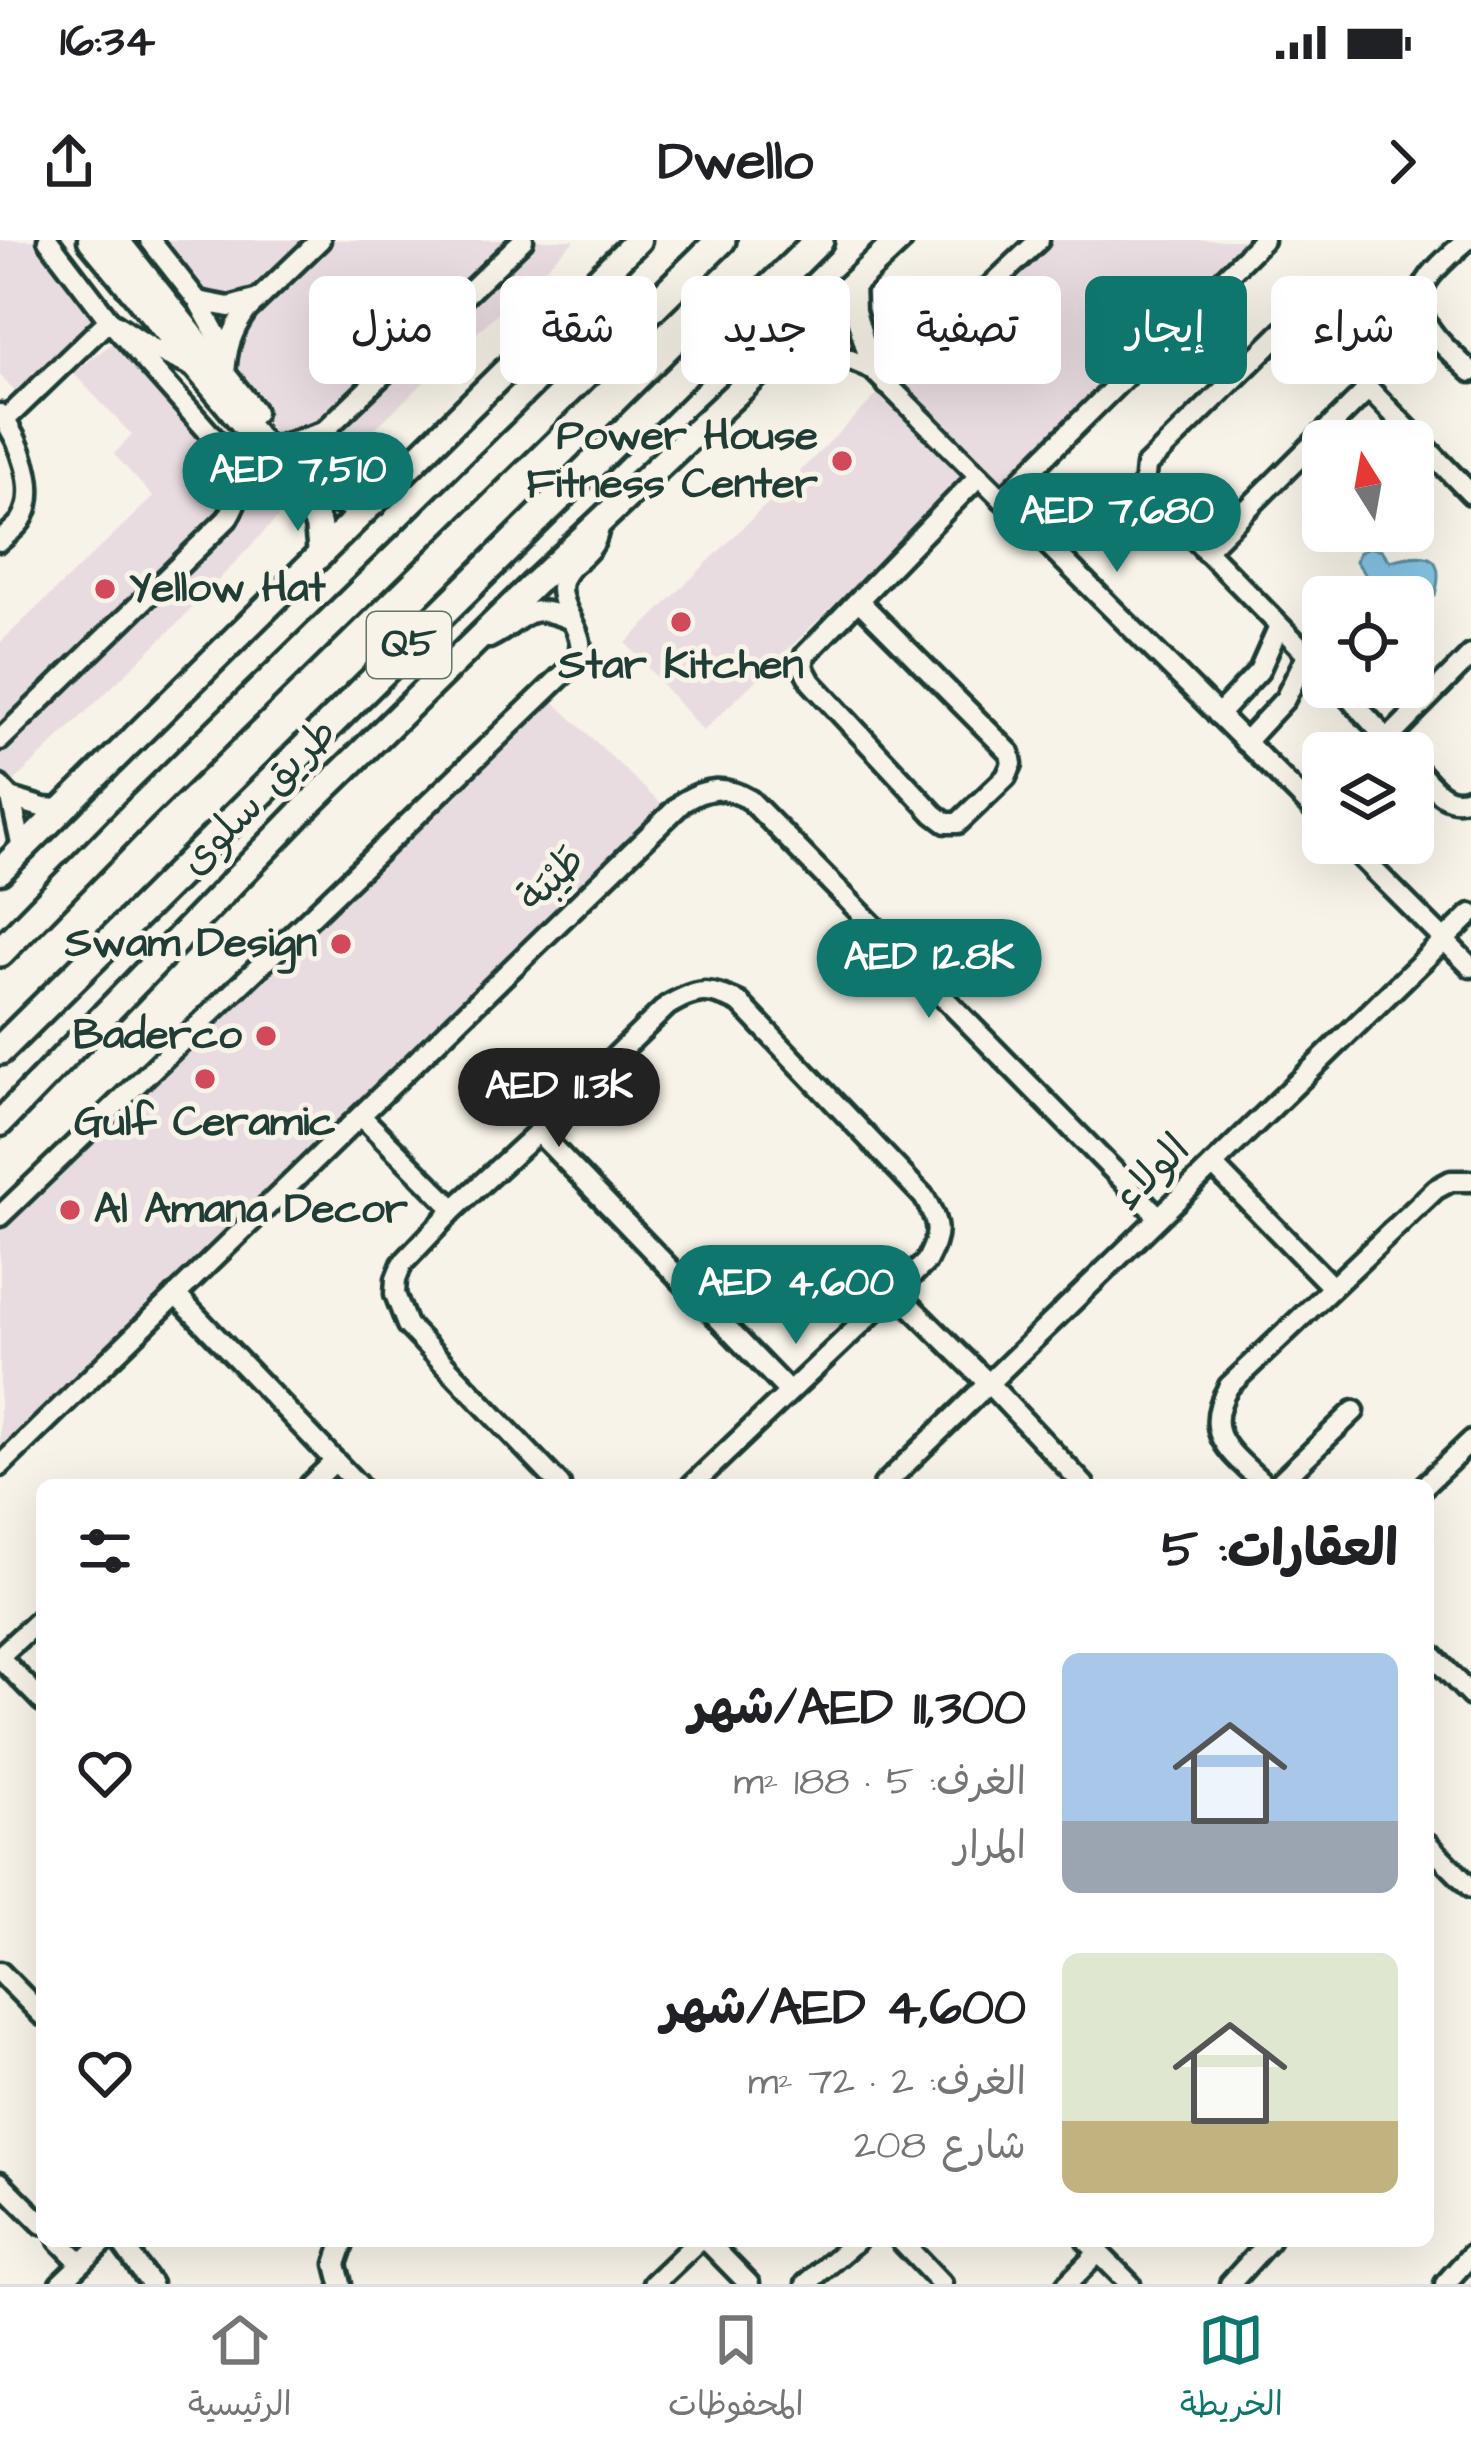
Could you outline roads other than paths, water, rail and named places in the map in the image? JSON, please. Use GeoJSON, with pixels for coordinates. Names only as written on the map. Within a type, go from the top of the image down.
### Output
{"type":"FeatureCollection","features":[{"type":"Feature","properties":{"kind":"highway","name":"طريق سلوى"},"geometry":{"type":"LineString","coordinates":[[0,952],[717,240]]}},
{"type":"Feature","properties":{"kind":"highway","name":"طريق سلوى"},"geometry":{"type":"LineString","coordinates":[[0,1049],[821,240]]}},
{"type":"Feature","properties":{"kind":"main road"},"geometry":{"type":"LineString","coordinates":[[91,240],[304,496],[319,525],[321,554]]}},
{"type":"Feature","properties":{"kind":"main road"},"geometry":{"type":"LineString","coordinates":[[116,240],[226,365],[301,473],[337,502],[373,502]]}},
{"type":"Feature","properties":{"kind":"main road"},"geometry":{"type":"LineString","coordinates":[[0,871],[638,240]]}},
{"type":"Feature","properties":{"kind":"main road","name":"طريق سلوى"},"geometry":{"type":"LineString","coordinates":[[850,287],[899,240]]}},
{"type":"Feature","properties":{"kind":"main road","name":"طريق سلوى"},"geometry":{"type":"LineString","coordinates":[[0,1123],[301,812],[745,384]]}},
{"type":"Feature","properties":{"kind":"street"},"geometry":{"type":"LineString","coordinates":[[0,740],[227,519],[241,487],[228,454],[110,320],[48,240]]}},
{"type":"Feature","properties":{"kind":"street"},"geometry":{"type":"LineString","coordinates":[[150,240],[198,302],[226,365]]}},
{"type":"Feature","properties":{"kind":"street"},"geometry":{"type":"LineString","coordinates":[[226,365],[238,323],[320,240]]}},
{"type":"Feature","properties":{"kind":"street"},"geometry":{"type":"LineString","coordinates":[[301,473],[323,432],[523,240]]}},
{"type":"Feature","properties":{"kind":"street"},"geometry":{"type":"LineString","coordinates":[[887,385],[1040,240]]}},
{"type":"Feature","properties":{"kind":"street"},"geometry":{"type":"LineString","coordinates":[[1002,499],[1263,240]]}},
{"type":"Feature","properties":{"kind":"street"},"geometry":{"type":"LineString","coordinates":[[1467,240],[1430,275],[1420,301],[1428,329],[1471,372]]}},
{"type":"Feature","properties":{"kind":"street"},"geometry":{"type":"LineString","coordinates":[[854,283],[855,311],[872,369]]}},
{"type":"Feature","properties":{"kind":"street"},"geometry":{"type":"LineString","coordinates":[[198,302],[229,308],[259,298]]}},
{"type":"Feature","properties":{"kind":"street"},"geometry":{"type":"LineString","coordinates":[[110,320],[195,369]]}},
{"type":"Feature","properties":{"kind":"street"},"geometry":{"type":"LineString","coordinates":[[0,541],[23,520],[30,486],[22,452],[2,418],[110,320]]}},
{"type":"Feature","properties":{"kind":"street"},"geometry":{"type":"LineString","coordinates":[[1302,647],[1144,487],[1146,466],[1282,332],[1308,326],[1471,494]]}},
{"type":"Feature","properties":{"kind":"street"},"geometry":{"type":"LineString","coordinates":[[850,360],[872,369],[1302,798]]}},
{"type":"Feature","properties":{"kind":"street"},"geometry":{"type":"LineString","coordinates":[[1204,551],[1369,388]]}},
{"type":"Feature","properties":{"kind":"street"},"geometry":{"type":"LineString","coordinates":[[279,446],[323,432]]}},
{"type":"Feature","properties":{"kind":"street"},"geometry":{"type":"LineString","coordinates":[[859,601],[1010,752],[1012,764],[1006,777],[958,823],[946,824],[934,814],[803,667],[805,655],[979,476]]}},
{"type":"Feature","properties":{"kind":"street"},"geometry":{"type":"LineString","coordinates":[[0,1216],[564,675],[581,653],[561,584],[593,546],[601,520]]}},
{"type":"Feature","properties":{"kind":"street"},"geometry":{"type":"LineString","coordinates":[[468,649],[535,611],[547,610],[571,620]]}},
{"type":"Feature","properties":{"kind":"street"},"geometry":{"type":"LineString","coordinates":[[1218,715],[1259,671],[1279,626]]}},
{"type":"Feature","properties":{"kind":"street"},"geometry":{"type":"LineString","coordinates":[[1406,732],[1471,656]]}},
{"type":"Feature","properties":{"kind":"street"},"geometry":{"type":"LineString","coordinates":[[1246,742],[1286,699],[1302,665]]}},
{"type":"Feature","properties":{"kind":"street"},"geometry":{"type":"LineString","coordinates":[[1359,708],[1381,732]]}},
{"type":"Feature","properties":{"kind":"street"},"geometry":{"type":"LineString","coordinates":[[1434,786],[1458,803],[1471,797]]}},
{"type":"Feature","properties":{"kind":"street","name":"طَيْبَة"},"geometry":{"type":"LineString","coordinates":[[0,1466],[683,802],[717,788],[734,790],[750,800],[1159,1216]]}},
{"type":"Feature","properties":{"kind":"street"},"geometry":{"type":"LineString","coordinates":[[5,792],[44,808],[60,809]]}},
{"type":"Feature","properties":{"kind":"street"},"geometry":{"type":"LineString","coordinates":[[5,792],[22,848]]}},
{"type":"Feature","properties":{"kind":"street"},"geometry":{"type":"LineString","coordinates":[[1368,864],[1471,968]]}},
{"type":"Feature","properties":{"kind":"street","name":"الولاء"},"geometry":{"type":"LineString","coordinates":[[890,1479],[1471,914]]}},
{"type":"Feature","properties":{"kind":"street"},"geometry":{"type":"LineString","coordinates":[[554,1479],[407,1325],[399,1311],[396,1279],[402,1264],[454,1209],[667,1006],[703,990],[740,1003],[924,1197],[938,1228],[926,1262],[698,1479]]}},
{"type":"Feature","properties":{"kind":"street"},"geometry":{"type":"LineString","coordinates":[[361,1116],[454,1209]]}},
{"type":"Feature","properties":{"kind":"street"},"geometry":{"type":"LineString","coordinates":[[538,1132],[788,1391]]}},
{"type":"Feature","properties":{"kind":"street"},"geometry":{"type":"LineString","coordinates":[[1213,1165],[1332,1287]]}},
{"type":"Feature","properties":{"kind":"street"},"geometry":{"type":"LineString","coordinates":[[1259,1479],[1220,1435],[1216,1416],[1229,1386],[1436,1190],[1451,1181],[1471,1181]]}},
{"type":"Feature","properties":{"kind":"street"},"geometry":{"type":"LineString","coordinates":[[896,1292],[1078,1479]]}},
{"type":"Feature","properties":{"kind":"street"},"geometry":{"type":"LineString","coordinates":[[176,1294],[352,1479]]}},
{"type":"Feature","properties":{"kind":"street"},"geometry":{"type":"LineString","coordinates":[[1283,1479],[1354,1411]]}},
{"type":"Feature","properties":{"kind":"street"},"geometry":{"type":"LineString","coordinates":[[1431,1479],[1471,1441]]}},
{"type":"Feature","properties":{"kind":"street"},"geometry":{"type":"LineString","coordinates":[[316,1479],[335,1461]]}},
{"type":"Feature","properties":{"kind":"street"},"geometry":{"type":"LineString","coordinates":[[36,1624],[0,1657],[36,1695]]}},
{"type":"Feature","properties":{"kind":"street"},"geometry":{"type":"LineString","coordinates":[[1434,1658],[1471,1696]]}},
{"type":"Feature","properties":{"kind":"street"},"geometry":{"type":"LineString","coordinates":[[1434,1849],[1467,1876]]}},
{"type":"Feature","properties":{"kind":"street"},"geometry":{"type":"LineString","coordinates":[[0,1972],[36,2008]]}},
{"type":"Feature","properties":{"kind":"street"},"geometry":{"type":"LineString","coordinates":[[0,2182],[36,2218]]}},
{"type":"Feature","properties":{"kind":"street"},"geometry":{"type":"LineString","coordinates":[[65,2247],[81,2263]]}},
{"type":"Feature","properties":{"kind":"street"},"geometry":{"type":"LineString","coordinates":[[60,2284],[98,2247]]}},
{"type":"Feature","properties":{"kind":"street"},"geometry":{"type":"LineString","coordinates":[[124,2247],[152,2284]]}},
{"type":"Feature","properties":{"kind":"street"},"geometry":{"type":"LineString","coordinates":[[341,2284],[336,2264],[342,2247]]}},
{"type":"Feature","properties":{"kind":"street"},"geometry":{"type":"LineString","coordinates":[[653,2284],[695,2247]]}},
{"type":"Feature","properties":{"kind":"street"},"geometry":{"type":"LineString","coordinates":[[709,2247],[749,2284]]}},
{"type":"Feature","properties":{"kind":"street"},"geometry":{"type":"LineString","coordinates":[[806,2284],[849,2247]]}},
{"type":"Feature","properties":{"kind":"street"},"geometry":{"type":"LineString","coordinates":[[907,2247],[942,2284]]}},
{"type":"Feature","properties":{"kind":"street"},"geometry":{"type":"LineString","coordinates":[[1067,2284],[1093,2247],[1130,2284]]}},
{"type":"Feature","properties":{"kind":"street"},"geometry":{"type":"LineString","coordinates":[[1230,2284],[1264,2247]]}},
{"type":"Feature","properties":{"kind":"water"},"geometry":{"type":"Polygon","coordinates":[[[1383,552],[1390,561],[1429,558],[1438,570],[1435,595],[1434,576],[1369,576],[1356,561],[1359,553],[1383,552]]]}},
{"type":"Feature","properties":{"kind":"place","name":"Power House Fitness Center"},"geometry":{"type":"Point","coordinates":[842,461]}},
{"type":"Feature","properties":{"kind":"place","name":"Yellow Hat"},"geometry":{"type":"Point","coordinates":[105,589]}},
{"type":"Feature","properties":{"kind":"place","name":"Star Kitchen"},"geometry":{"type":"Point","coordinates":[681,622]}},
{"type":"Feature","properties":{"kind":"place","name":"Swam Design"},"geometry":{"type":"Point","coordinates":[341,944]}},
{"type":"Feature","properties":{"kind":"place","name":"Baderco"},"geometry":{"type":"Point","coordinates":[266,1036]}},
{"type":"Feature","properties":{"kind":"place","name":"Gulf Ceramic"},"geometry":{"type":"Point","coordinates":[205,1079]}},
{"type":"Feature","properties":{"kind":"place","name":"Al Amana Decor"},"geometry":{"type":"Point","coordinates":[70,1210]}}]}
